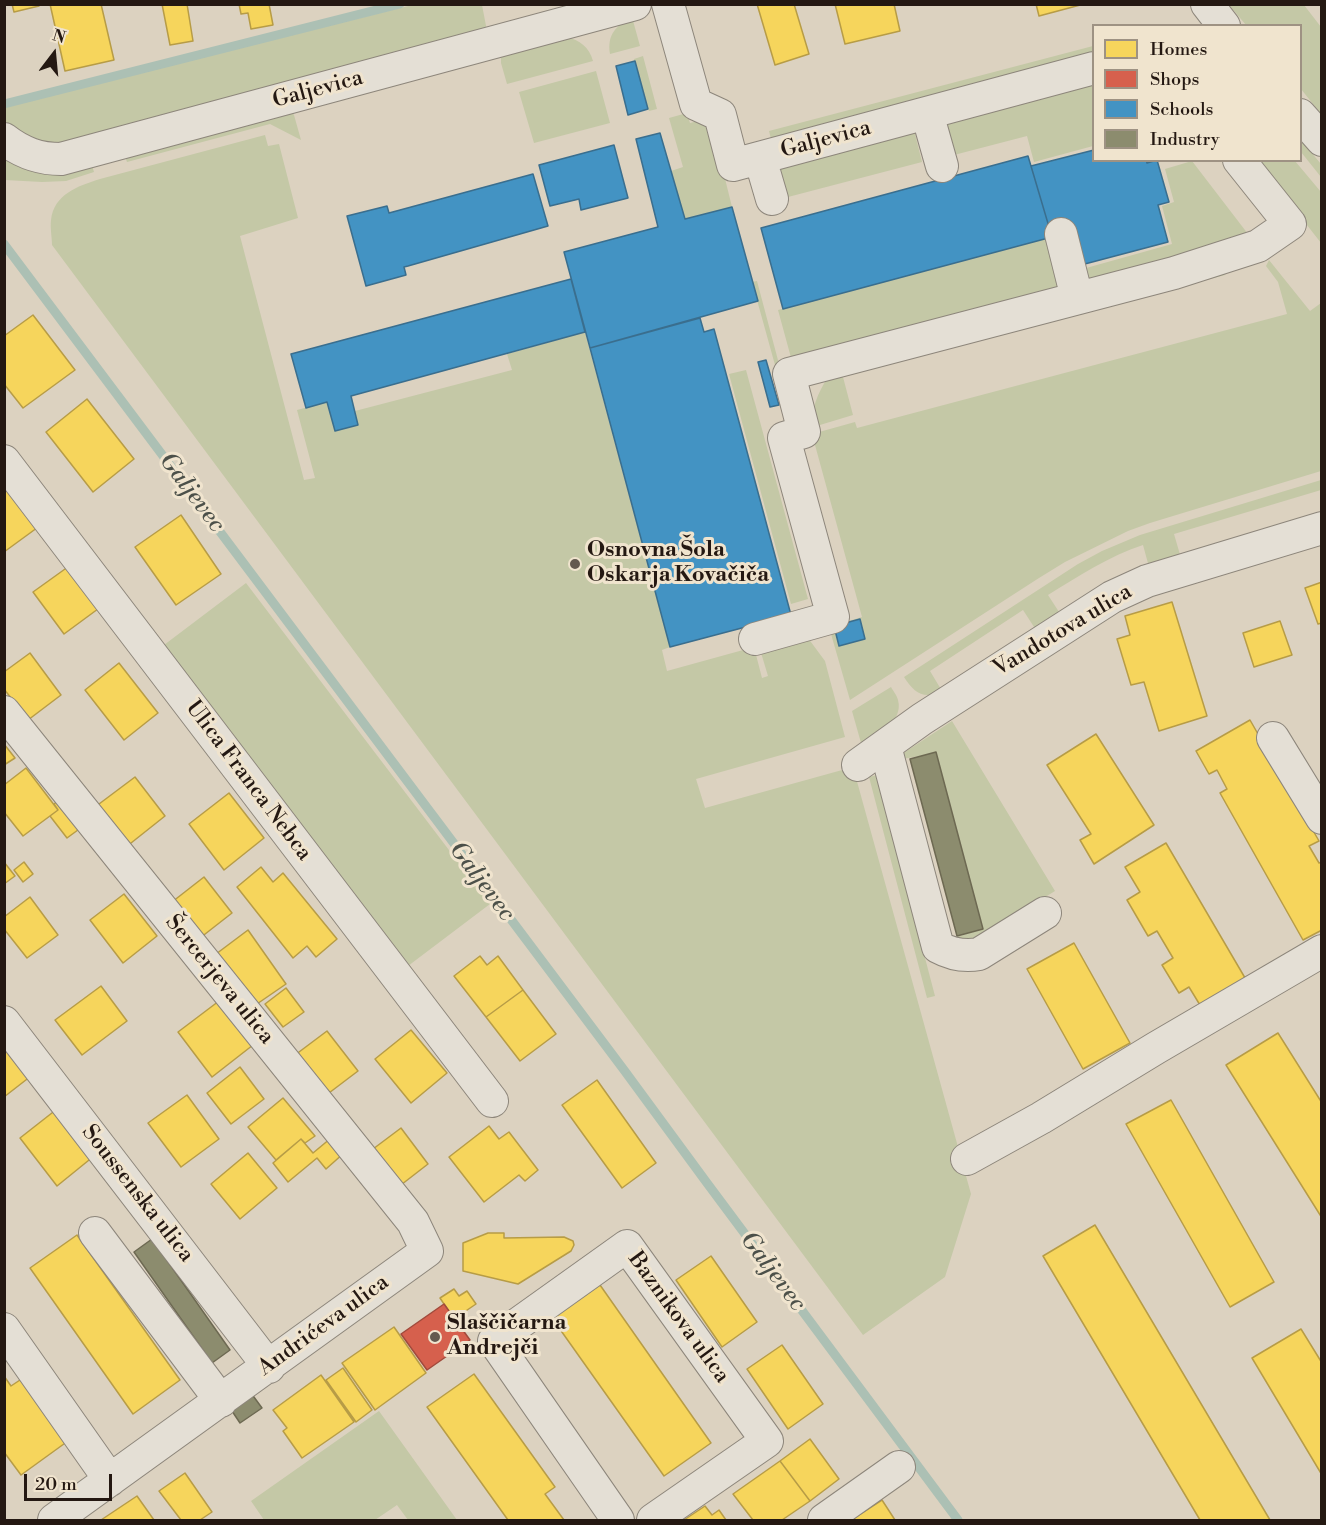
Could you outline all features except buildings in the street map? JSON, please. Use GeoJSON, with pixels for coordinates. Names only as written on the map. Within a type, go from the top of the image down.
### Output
{"type":"FeatureCollection","features":[{"type":"Feature","properties":{"kind":"street","name":"Galjevica"},"geometry":{"type":"LineString","coordinates":[[4,139],[32,156],[61,159],[635,4]]}},
{"type":"Feature","properties":{"kind":"street","name":"Galjevica"},"geometry":{"type":"LineString","coordinates":[[668,4],[696,104],[720,115],[733,165],[1092,69]]}},
{"type":"Feature","properties":{"kind":"street"},"geometry":{"type":"LineString","coordinates":[[1207,4],[1222,24]]}},
{"type":"Feature","properties":{"kind":"street"},"geometry":{"type":"LineString","coordinates":[[927,113],[942,166]]}},
{"type":"Feature","properties":{"kind":"street"},"geometry":{"type":"LineString","coordinates":[[1302,118],[1322,140]]}},
{"type":"Feature","properties":{"kind":"street"},"geometry":{"type":"LineString","coordinates":[[760,158],[772,199]]}},
{"type":"Feature","properties":{"kind":"street"},"geometry":{"type":"LineString","coordinates":[[755,639],[833,617],[784,438],[804,432],[789,374],[1174,273],[1258,246],[1290,224],[1241,162]]}},
{"type":"Feature","properties":{"kind":"street"},"geometry":{"type":"LineString","coordinates":[[1061,234],[1077,298]]}},
{"type":"Feature","properties":{"kind":"street","name":"Ulica Franca Nebca"},"geometry":{"type":"LineString","coordinates":[[4,461],[492,1101]]}},
{"type":"Feature","properties":{"kind":"street","name":"Vandotova ulica"},"geometry":{"type":"LineString","coordinates":[[858,765],[922,719],[1112,597],[1147,581],[1322,528]]}},
{"type":"Feature","properties":{"kind":"street","name":"Šercerjeva ulica"},"geometry":{"type":"LineString","coordinates":[[4,712],[413,1222],[427,1251]]}},
{"type":"Feature","properties":{"kind":"street"},"geometry":{"type":"LineString","coordinates":[[1273,738],[1322,818]]}},
{"type":"Feature","properties":{"kind":"street"},"geometry":{"type":"LineString","coordinates":[[885,746],[938,947],[950,953],[969,956],[979,954],[1045,913]]}},
{"type":"Feature","properties":{"kind":"street"},"geometry":{"type":"LineString","coordinates":[[967,1159],[1041,1118],[1322,951]]}},
{"type":"Feature","properties":{"kind":"street","name":"Soussenska ulica"},"geometry":{"type":"LineString","coordinates":[[4,1022],[269,1366]]}},
{"type":"Feature","properties":{"kind":"street"},"geometry":{"type":"LineString","coordinates":[[95,1233],[221,1401]]}},
{"type":"Feature","properties":{"kind":"street","name":"Baznikova ulica"},"geometry":{"type":"LineString","coordinates":[[618,1521],[494,1341],[627,1246],[767,1441],[653,1521]]}},
{"type":"Feature","properties":{"kind":"street","name":"Andrićeva ulica"},"geometry":{"type":"LineString","coordinates":[[54,1521],[427,1251]]}},
{"type":"Feature","properties":{"kind":"street"},"geometry":{"type":"LineString","coordinates":[[4,1329],[110,1480]]}},
{"type":"Feature","properties":{"kind":"street"},"geometry":{"type":"LineString","coordinates":[[824,1521],[900,1467]]}},
{"type":"Feature","properties":{"kind":"green space"},"geometry":{"type":"Polygon","coordinates":[[[412,5],[482,5],[487,31],[51,147],[14,132],[5,120],[5,107],[412,5]]]}},
{"type":"Feature","properties":{"kind":"green space"},"geometry":{"type":"Polygon","coordinates":[[[1229,5],[1304,5],[1321,27],[1321,114],[1302,90],[1302,24],[1245,24],[1229,5]]]}},
{"type":"Feature","properties":{"kind":"green space"},"geometry":{"type":"Polygon","coordinates":[[[632,17],[640,46],[610,54],[611,36],[621,24],[632,17]]]}},
{"type":"Feature","properties":{"kind":"green space"},"geometry":{"type":"Polygon","coordinates":[[[566,37],[583,45],[593,61],[507,84],[501,56],[566,37]]]}},
{"type":"Feature","properties":{"kind":"green space"},"geometry":{"type":"Polygon","coordinates":[[[1092,46],[1092,61],[1007,75],[907,102],[773,147],[769,131],[1092,46]]]}},
{"type":"Feature","properties":{"kind":"green space"},"geometry":{"type":"Polygon","coordinates":[[[643,56],[657,109],[649,111],[634,59],[643,56]]]}},
{"type":"Feature","properties":{"kind":"green space"},"geometry":{"type":"Polygon","coordinates":[[[596,71],[610,123],[534,143],[519,92],[596,71]]]}},
{"type":"Feature","properties":{"kind":"green space"},"geometry":{"type":"Polygon","coordinates":[[[1092,78],[1092,146],[1034,162],[1027,136],[954,155],[944,118],[1092,78]]]}},
{"type":"Feature","properties":{"kind":"green space"},"geometry":{"type":"Polygon","coordinates":[[[292,112],[301,140],[270,124],[127,162],[124,154],[292,112]]]}},
{"type":"Feature","properties":{"kind":"green space"},"geometry":{"type":"Polygon","coordinates":[[[687,113],[690,123],[710,118],[732,207],[685,219],[671,171],[683,167],[669,118],[687,113]]]}},
{"type":"Feature","properties":{"kind":"green space"},"geometry":{"type":"Polygon","coordinates":[[[913,126],[922,162],[788,197],[779,163],[913,126]]]}},
{"type":"Feature","properties":{"kind":"green space"},"geometry":{"type":"Polygon","coordinates":[[[265,135],[268,146],[279,144],[298,218],[240,236],[304,480],[315,478],[297,410],[327,402],[335,431],[358,425],[355,411],[512,370],[507,354],[585,332],[670,647],[662,650],[667,671],[754,647],[762,678],[768,676],[759,646],[805,634],[825,661],[845,737],[696,779],[705,808],[853,767],[971,1194],[945,1277],[863,1335],[52,245],[53,211],[68,192],[100,179],[265,135]]]}},
{"type":"Feature","properties":{"kind":"green space"},"geometry":{"type":"Polygon","coordinates":[[[1302,141],[1321,164],[1321,177],[1302,153],[1302,141]]]}},
{"type":"Feature","properties":{"kind":"green space"},"geometry":{"type":"Polygon","coordinates":[[[4,154],[91,162],[94,172],[66,181],[5,180],[4,154]]]}},
{"type":"Feature","properties":{"kind":"green space"},"geometry":{"type":"Polygon","coordinates":[[[1193,162],[1248,234],[1084,287],[1079,270],[1172,244],[1162,206],[1174,202],[1165,169],[1193,162]]]}},
{"type":"Feature","properties":{"kind":"green space"},"geometry":{"type":"Polygon","coordinates":[[[1258,162],[1296,162],[1321,192],[1321,243],[1258,162]]]}},
{"type":"Feature","properties":{"kind":"green space"},"geometry":{"type":"Polygon","coordinates":[[[1052,237],[1066,292],[793,365],[778,310],[1052,237]]]}},
{"type":"Feature","properties":{"kind":"green space"},"geometry":{"type":"Polygon","coordinates":[[[1269,260],[1310,311],[1321,303],[1321,471],[1128,531],[1065,562],[850,700],[829,627],[862,617],[812,434],[855,422],[857,428],[1287,314],[1278,282],[1266,266],[1269,260]]]}},
{"type":"Feature","properties":{"kind":"green space"},"geometry":{"type":"Polygon","coordinates":[[[1228,270],[1225,275],[843,377],[853,415],[810,428],[816,402],[828,377],[1228,270]]]}},
{"type":"Feature","properties":{"kind":"green space"},"geometry":{"type":"Polygon","coordinates":[[[757,281],[779,364],[775,365],[752,282],[757,281]]]}},
{"type":"Feature","properties":{"kind":"green space"},"geometry":{"type":"Polygon","coordinates":[[[746,370],[808,599],[791,604],[729,374],[746,370]]]}},
{"type":"Feature","properties":{"kind":"green space"},"geometry":{"type":"Polygon","coordinates":[[[1321,480],[1321,490],[1174,534],[1181,558],[1149,567],[1143,545],[1094,567],[1048,595],[1061,615],[1036,630],[1023,610],[930,671],[942,691],[936,694],[925,695],[916,691],[904,677],[1078,564],[1102,551],[1140,535],[1321,480]]]}},
{"type":"Feature","properties":{"kind":"green space"},"geometry":{"type":"Polygon","coordinates":[[[246,583],[490,904],[408,966],[164,645],[246,583]]]}},
{"type":"Feature","properties":{"kind":"green space"},"geometry":{"type":"Polygon","coordinates":[[[891,687],[898,700],[897,715],[888,728],[863,750],[852,711],[891,687]]]}},
{"type":"Feature","properties":{"kind":"green space"},"geometry":{"type":"Polygon","coordinates":[[[952,721],[1055,891],[972,942],[953,938],[983,929],[936,753],[897,760],[896,758],[952,721]]]}},
{"type":"Feature","properties":{"kind":"green space"},"geometry":{"type":"Polygon","coordinates":[[[877,775],[935,996],[927,998],[869,777],[877,775]]]}},
{"type":"Feature","properties":{"kind":"green space"},"geometry":{"type":"Polygon","coordinates":[[[379,1411],[457,1520],[408,1520],[397,1505],[375,1520],[264,1520],[251,1501],[379,1411]]]}},
{"type":"Feature","properties":{"kind":"waterway"},"geometry":{"type":"LineString","coordinates":[[4,104],[400,4]]}},
{"type":"Feature","properties":{"kind":"waterway","name":"Galjevec"},"geometry":{"type":"LineString","coordinates":[[4,244],[624,1070],[958,1520]]}},
{"type":"Feature","properties":{"kind":"place","name":"Osnovna Šola Oskarja Kovačiča"},"geometry":{"type":"Point","coordinates":[575,564]}},
{"type":"Feature","properties":{"kind":"place","name":"Slaščičarna Andrejči"},"geometry":{"type":"Point","coordinates":[435,1337]}}]}
